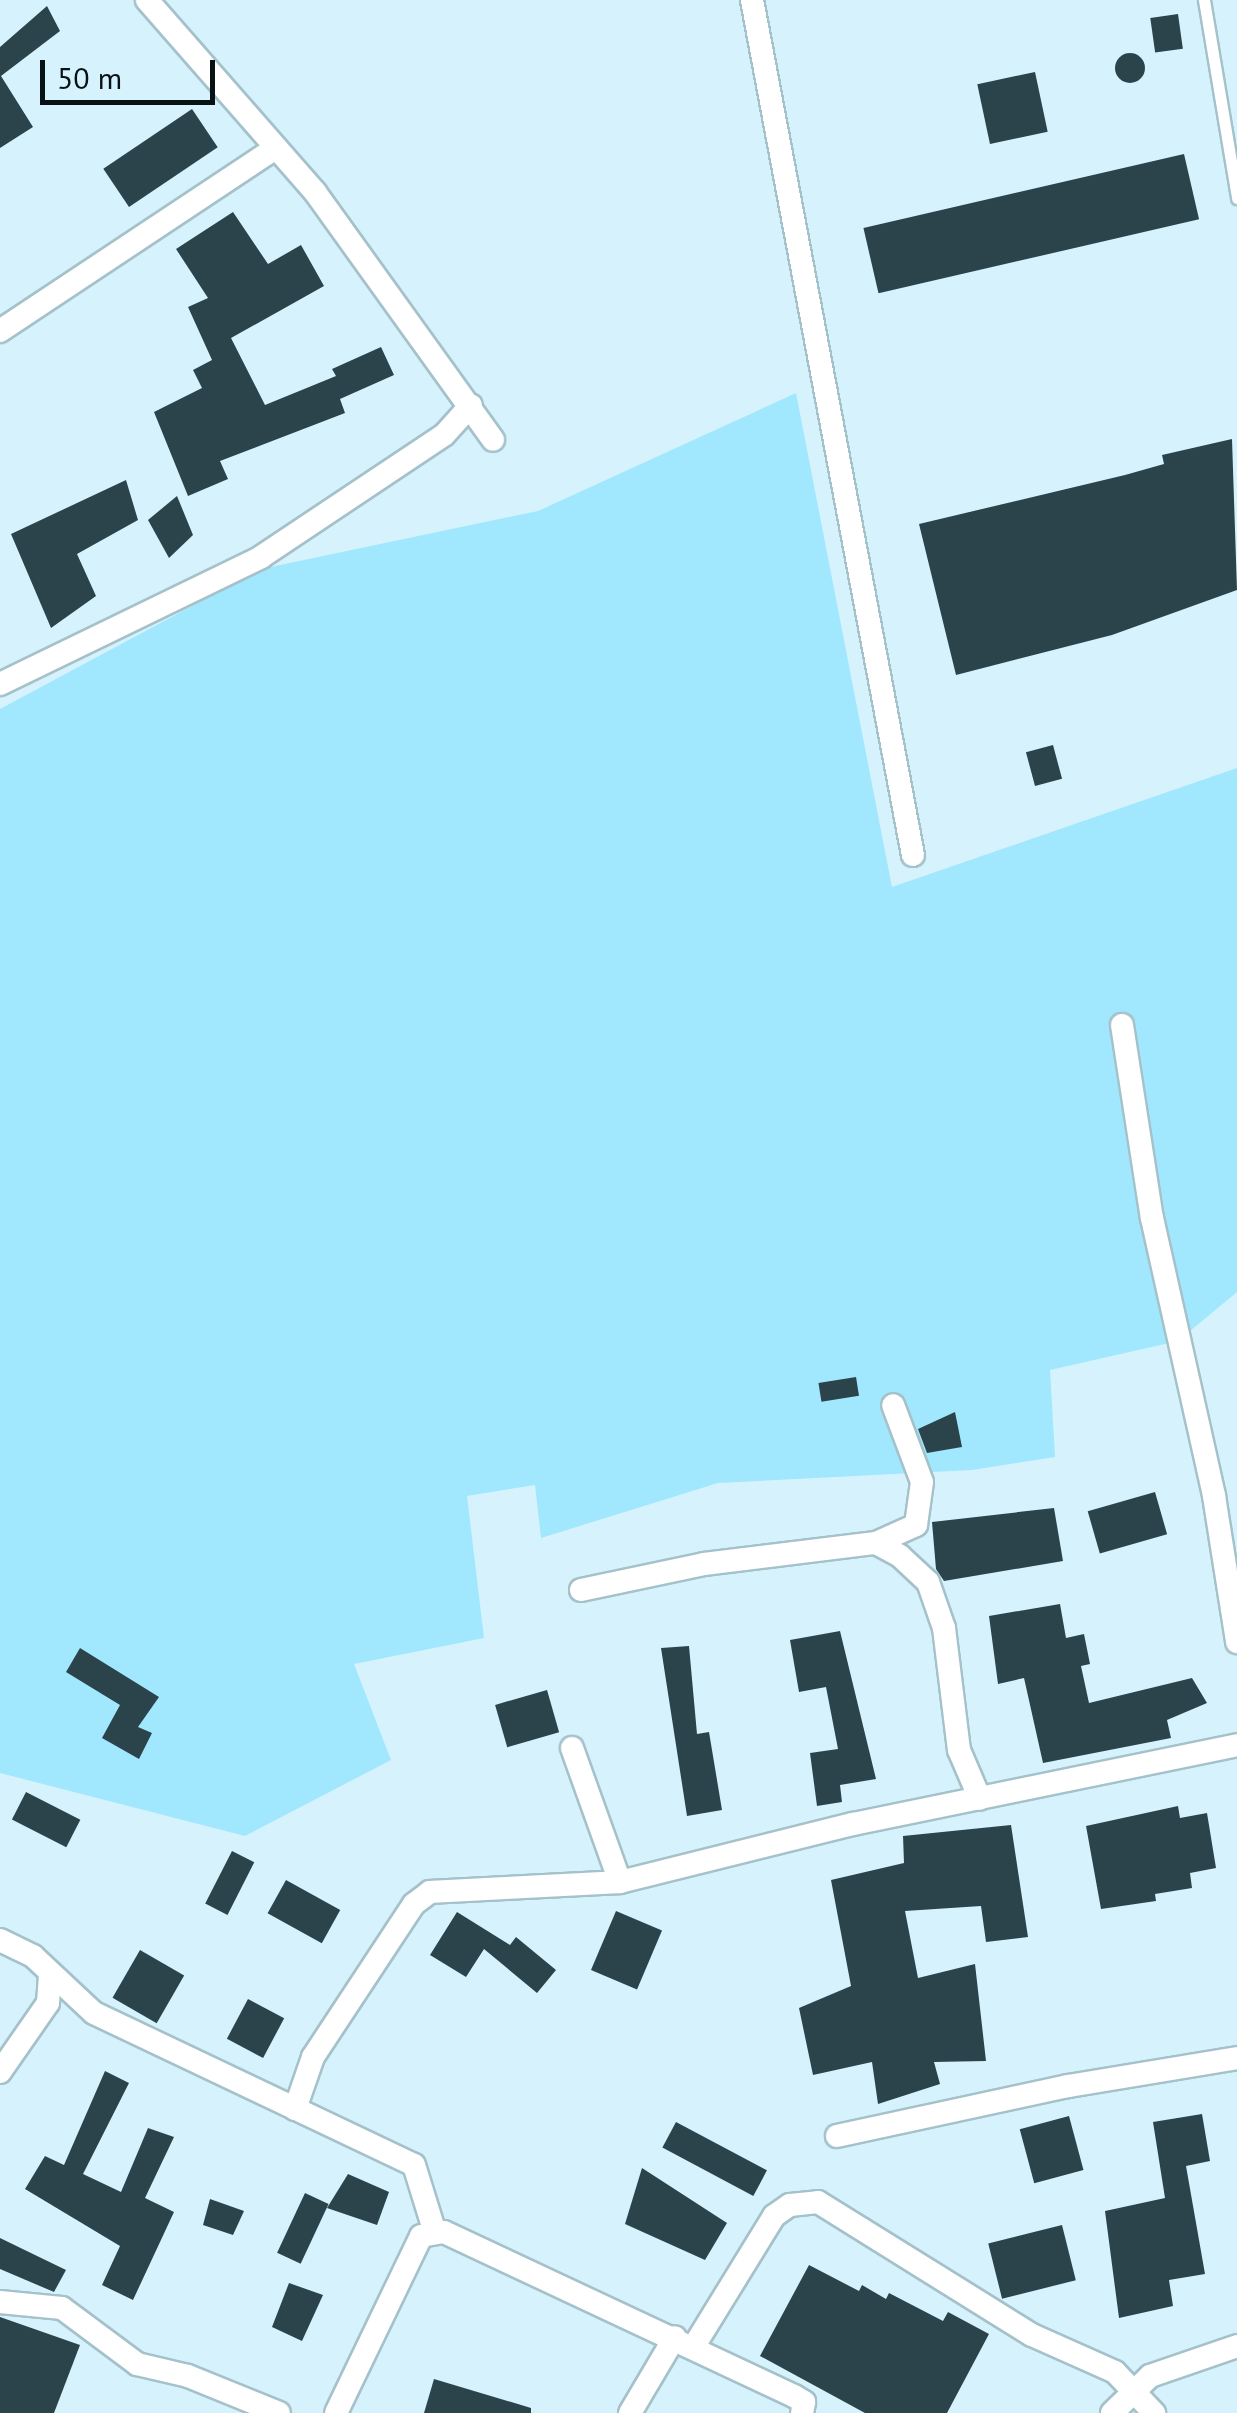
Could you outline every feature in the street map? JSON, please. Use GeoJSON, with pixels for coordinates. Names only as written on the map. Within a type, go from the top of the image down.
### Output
{"type":"FeatureCollection","features":[{"type":"Feature","properties":{"kind":"street"},"geometry":{"type":"LineString","coordinates":[[147,0],[316,192],[493,440]]}},
{"type":"Feature","properties":{"kind":"street"},"geometry":{"type":"LineString","coordinates":[[756,1],[913,854]]}},
{"type":"Feature","properties":{"kind":"street"},"geometry":{"type":"LineString","coordinates":[[0,331],[275,148]]}},
{"type":"Feature","properties":{"kind":"street"},"geometry":{"type":"LineString","coordinates":[[0,684],[261,556],[444,435],[471,405]]}},
{"type":"Feature","properties":{"kind":"street"},"geometry":{"type":"LineString","coordinates":[[1122,1025],[1152,1218],[1214,1496],[1237,1642]]}},
{"type":"Feature","properties":{"kind":"street"},"geometry":{"type":"LineString","coordinates":[[581,1590],[704,1564],[876,1543],[916,1524],[922,1482],[893,1405]]}},
{"type":"Feature","properties":{"kind":"street"},"geometry":{"type":"LineString","coordinates":[[876,1543],[928,1582],[944,1628],[959,1750],[980,1800]]}},
{"type":"Feature","properties":{"kind":"street"},"geometry":{"type":"LineString","coordinates":[[295,2109],[312,2057],[414,1904],[430,1892],[620,1882],[1237,1745]]}},
{"type":"Feature","properties":{"kind":"street"},"geometry":{"type":"LineString","coordinates":[[572,1748],[620,1882]]}},
{"type":"Feature","properties":{"kind":"street"},"geometry":{"type":"LineString","coordinates":[[0,1940],[33,1956],[94,2013],[414,2165],[435,2233]]}},
{"type":"Feature","properties":{"kind":"street"},"geometry":{"type":"LineString","coordinates":[[0,2072],[48,2003],[50,1973]]}},
{"type":"Feature","properties":{"kind":"street"},"geometry":{"type":"LineString","coordinates":[[836,2136],[1237,2058]]}},
{"type":"Feature","properties":{"kind":"street"},"geometry":{"type":"LineString","coordinates":[[630,2413],[774,2216],[790,2206],[818,2202],[1032,2335],[1115,2372],[1154,2413]]}},
{"type":"Feature","properties":{"kind":"street"},"geometry":{"type":"LineString","coordinates":[[336,2413],[421,2236],[435,2233],[500,2255],[684,2342],[804,2402],[802,2413]]}},
{"type":"Feature","properties":{"kind":"street"},"geometry":{"type":"LineString","coordinates":[[0,2302],[62,2308],[137,2364],[188,2376],[279,2413]]}},
{"type":"Feature","properties":{"kind":"street"},"geometry":{"type":"LineString","coordinates":[[1112,2413],[1132,2389],[1162,2371],[1237,2346]]}},
{"type":"Feature","properties":{"kind":"lane"},"geometry":{"type":"LineString","coordinates":[[1204,0],[1237,198]]}},
{"type":"Feature","properties":{"kind":"shaded area"},"geometry":{"type":"Polygon","coordinates":[[[796,393],[892,887],[1237,768],[1237,1292],[1178,1341],[1050,1370],[1055,1457],[972,1470],[718,1483],[541,1538],[535,1485],[467,1496],[484,1638],[354,1664],[391,1760],[245,1836],[0,1773],[0,709],[261,569],[538,511],[796,393]]]}},
{"type":"Feature","properties":{"kind":"building"},"geometry":{"type":"Polygon","coordinates":[[[47,6],[60,31],[1,76],[33,127],[0,148],[0,47],[47,6]]]}},
{"type":"Feature","properties":{"kind":"building"},"geometry":{"type":"Polygon","coordinates":[[[1178,14],[1183,49],[1155,53],[1150,18],[1178,14]]]}},
{"type":"Feature","properties":{"kind":"building"},"geometry":{"type":"Polygon","coordinates":[[[1130,53],[1144,62],[1145,68],[1136,82],[1130,83],[1116,74],[1115,68],[1124,54],[1130,53]]]}},
{"type":"Feature","properties":{"kind":"building"},"geometry":{"type":"Polygon","coordinates":[[[1035,72],[1048,132],[990,144],[977,84],[1035,72]]]}},
{"type":"Feature","properties":{"kind":"building"},"geometry":{"type":"Polygon","coordinates":[[[192,109],[218,147],[129,207],[103,169],[192,109]]]}},
{"type":"Feature","properties":{"kind":"building"},"geometry":{"type":"Polygon","coordinates":[[[1184,154],[1199,219],[879,293],[863,228],[1184,154]]]}},
{"type":"Feature","properties":{"kind":"building"},"geometry":{"type":"Polygon","coordinates":[[[233,212],[268,264],[301,245],[324,286],[231,338],[265,405],[336,376],[332,369],[381,347],[394,375],[340,399],[345,413],[220,461],[228,479],[188,496],[154,412],[202,388],[193,370],[212,360],[188,307],[208,298],[176,249],[233,212]]]}},
{"type":"Feature","properties":{"kind":"building"},"geometry":{"type":"Polygon","coordinates":[[[1232,439],[1237,590],[1112,635],[956,675],[919,524],[1125,475],[1164,464],[1162,455],[1232,439]]]}},
{"type":"Feature","properties":{"kind":"building"},"geometry":{"type":"Polygon","coordinates":[[[126,480],[138,520],[77,554],[96,596],[51,628],[11,534],[126,480]]]}},
{"type":"Feature","properties":{"kind":"building"},"geometry":{"type":"Polygon","coordinates":[[[177,496],[193,535],[169,558],[148,520],[177,496]]]}},
{"type":"Feature","properties":{"kind":"building"},"geometry":{"type":"Polygon","coordinates":[[[1053,745],[1062,779],[1035,786],[1026,752],[1053,745]]]}},
{"type":"Feature","properties":{"kind":"building"},"geometry":{"type":"Polygon","coordinates":[[[856,1377],[859,1396],[821,1402],[818,1383],[856,1377]]]}},
{"type":"Feature","properties":{"kind":"building"},"geometry":{"type":"Polygon","coordinates":[[[955,1412],[962,1447],[927,1453],[918,1429],[955,1412]]]}},
{"type":"Feature","properties":{"kind":"building"},"geometry":{"type":"Polygon","coordinates":[[[1155,1492],[1167,1534],[1100,1554],[1088,1511],[1155,1492]]]}},
{"type":"Feature","properties":{"kind":"building"},"geometry":{"type":"Polygon","coordinates":[[[1054,1508],[1063,1561],[944,1581],[936,1569],[932,1522],[1054,1508]]]}},
{"type":"Feature","properties":{"kind":"building"},"geometry":{"type":"Polygon","coordinates":[[[1060,1604],[1066,1638],[1084,1634],[1090,1664],[1081,1666],[1089,1703],[1192,1678],[1207,1703],[1167,1720],[1171,1738],[1043,1763],[1024,1678],[998,1684],[989,1616],[1060,1604]]]}},
{"type":"Feature","properties":{"kind":"building"},"geometry":{"type":"Polygon","coordinates":[[[840,1631],[876,1779],[840,1785],[842,1802],[817,1806],[810,1753],[838,1749],[826,1687],[799,1692],[790,1640],[840,1631]]]}},
{"type":"Feature","properties":{"kind":"building"},"geometry":{"type":"Polygon","coordinates":[[[689,1646],[697,1734],[709,1732],[722,1810],[687,1816],[661,1648],[689,1646]]]}},
{"type":"Feature","properties":{"kind":"building"},"geometry":{"type":"Polygon","coordinates":[[[80,1648],[159,1697],[138,1727],[152,1733],[139,1759],[102,1738],[120,1705],[66,1672],[80,1648]]]}},
{"type":"Feature","properties":{"kind":"building"},"geometry":{"type":"Polygon","coordinates":[[[547,1690],[559,1732],[507,1747],[495,1705],[547,1690]]]}},
{"type":"Feature","properties":{"kind":"building"},"geometry":{"type":"Polygon","coordinates":[[[26,1792],[80,1820],[66,1847],[12,1820],[26,1792]]]}},
{"type":"Feature","properties":{"kind":"building"},"geometry":{"type":"Polygon","coordinates":[[[1178,1806],[1180,1818],[1207,1813],[1216,1868],[1190,1873],[1192,1888],[1155,1894],[1156,1901],[1101,1909],[1086,1826],[1178,1806]]]}},
{"type":"Feature","properties":{"kind":"building"},"geometry":{"type":"Polygon","coordinates":[[[1011,1825],[1028,1937],[986,1942],[981,1906],[905,1911],[918,1978],[975,1964],[986,2061],[934,2062],[940,2084],[878,2104],[872,2062],[813,2075],[799,2008],[851,1986],[831,1880],[904,1863],[903,1836],[1011,1825]]]}},
{"type":"Feature","properties":{"kind":"building"},"geometry":{"type":"Polygon","coordinates":[[[232,1851],[254,1862],[227,1915],[205,1904],[232,1851]]]}},
{"type":"Feature","properties":{"kind":"building"},"geometry":{"type":"Polygon","coordinates":[[[286,1880],[340,1910],[322,1943],[268,1913],[286,1880]]]}},
{"type":"Feature","properties":{"kind":"building"},"geometry":{"type":"Polygon","coordinates":[[[616,1911],[662,1931],[637,1989],[591,1970],[616,1911]]]}},
{"type":"Feature","properties":{"kind":"building"},"geometry":{"type":"Polygon","coordinates":[[[457,1912],[510,1945],[516,1937],[556,1970],[537,1993],[484,1949],[466,1977],[430,1955],[457,1912]]]}},
{"type":"Feature","properties":{"kind":"building"},"geometry":{"type":"Polygon","coordinates":[[[140,1950],[184,1976],[157,2023],[112,1998],[140,1950]]]}},
{"type":"Feature","properties":{"kind":"building"},"geometry":{"type":"Polygon","coordinates":[[[248,1999],[284,2018],[263,2058],[227,2039],[248,1999]]]}},
{"type":"Feature","properties":{"kind":"building"},"geometry":{"type":"Polygon","coordinates":[[[105,2071],[129,2083],[83,2174],[121,2192],[148,2128],[174,2137],[145,2198],[174,2212],[133,2300],[102,2285],[120,2246],[25,2189],[45,2156],[64,2165],[105,2071]]]}},
{"type":"Feature","properties":{"kind":"building"},"geometry":{"type":"Polygon","coordinates":[[[1202,2114],[1210,2161],[1186,2166],[1205,2274],[1169,2280],[1173,2306],[1119,2318],[1105,2211],[1165,2198],[1153,2122],[1202,2114]]]}},
{"type":"Feature","properties":{"kind":"building"},"geometry":{"type":"Polygon","coordinates":[[[1069,2116],[1083,2170],[1034,2183],[1020,2129],[1069,2116]]]}},
{"type":"Feature","properties":{"kind":"building"},"geometry":{"type":"Polygon","coordinates":[[[676,2122],[767,2170],[753,2196],[662,2148],[676,2122]]]}},
{"type":"Feature","properties":{"kind":"building"},"geometry":{"type":"Polygon","coordinates":[[[642,2168],[727,2223],[705,2260],[625,2224],[642,2168]]]}},
{"type":"Feature","properties":{"kind":"building"},"geometry":{"type":"Polygon","coordinates":[[[348,2174],[389,2192],[377,2225],[327,2208],[348,2174]]]}},
{"type":"Feature","properties":{"kind":"building"},"geometry":{"type":"Polygon","coordinates":[[[305,2193],[329,2204],[301,2264],[277,2253],[305,2193]]]}},
{"type":"Feature","properties":{"kind":"building"},"geometry":{"type":"Polygon","coordinates":[[[210,2199],[244,2211],[233,2235],[203,2225],[210,2199]]]}},
{"type":"Feature","properties":{"kind":"building"},"geometry":{"type":"Polygon","coordinates":[[[1062,2225],[1076,2280],[1002,2299],[988,2243],[1062,2225]]]}},
{"type":"Feature","properties":{"kind":"building"},"geometry":{"type":"Polygon","coordinates":[[[0,2238],[66,2270],[54,2292],[0,2269],[0,2238]]]}},
{"type":"Feature","properties":{"kind":"building"},"geometry":{"type":"Polygon","coordinates":[[[809,2265],[859,2291],[862,2285],[886,2299],[889,2293],[943,2321],[948,2312],[989,2334],[947,2413],[865,2413],[760,2356],[809,2265]]]}},
{"type":"Feature","properties":{"kind":"building"},"geometry":{"type":"Polygon","coordinates":[[[289,2283],[323,2295],[302,2341],[272,2327],[289,2283]]]}},
{"type":"Feature","properties":{"kind":"building"},"geometry":{"type":"Polygon","coordinates":[[[0,2317],[80,2345],[54,2413],[0,2413],[0,2317]]]}},
{"type":"Feature","properties":{"kind":"building"},"geometry":{"type":"Polygon","coordinates":[[[434,2379],[531,2408],[531,2413],[424,2413],[434,2379]]]}}]}
